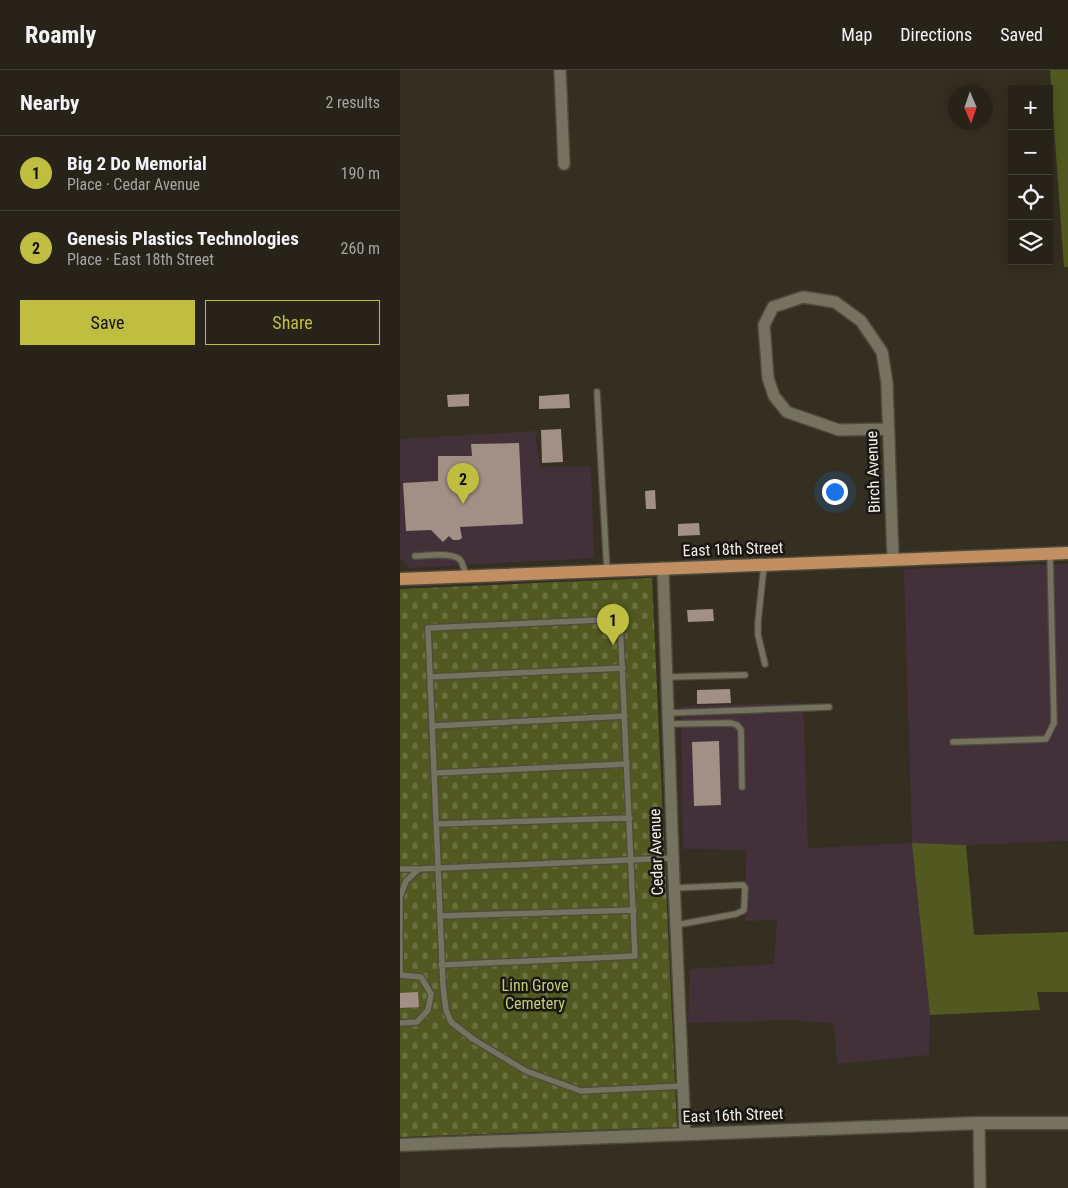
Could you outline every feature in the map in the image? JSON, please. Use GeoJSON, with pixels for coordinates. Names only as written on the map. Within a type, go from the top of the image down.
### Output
{"type":"FeatureCollection","features":[{"type":"Feature","properties":{"kind":"main road","name":"East 18th Street"},"geometry":{"type":"LineString","coordinates":[[400,579],[1068,553]]}},
{"type":"Feature","properties":{"kind":"street"},"geometry":{"type":"LineString","coordinates":[[560,70],[564,164]]}},
{"type":"Feature","properties":{"kind":"street","name":"Birch Avenue"},"geometry":{"type":"LineString","coordinates":[[888,429],[839,430],[787,412],[774,396],[768,378],[764,325],[773,306],[803,297],[834,302],[860,321],[882,352],[887,383],[893,559]]}},
{"type":"Feature","properties":{"kind":"street","name":"Cedar Avenue"},"geometry":{"type":"LineString","coordinates":[[663,568],[672,858],[685,1133]]}},
{"type":"Feature","properties":{"kind":"street","name":"East 16th Street"},"geometry":{"type":"LineString","coordinates":[[400,1144],[685,1133],[1068,1123]]}},
{"type":"Feature","properties":{"kind":"street"},"geometry":{"type":"LineString","coordinates":[[979,1124],[980,1188]]}},
{"type":"Feature","properties":{"kind":"lane"},"geometry":{"type":"LineString","coordinates":[[597,392],[607,571]]}},
{"type":"Feature","properties":{"kind":"lane"},"geometry":{"type":"LineString","coordinates":[[953,742],[1046,739],[1054,722],[1050,553]]}},
{"type":"Feature","properties":{"kind":"lane"},"geometry":{"type":"LineString","coordinates":[[415,556],[455,556],[460,560],[466,576]]}},
{"type":"Feature","properties":{"kind":"lane"},"geometry":{"type":"LineString","coordinates":[[764,564],[758,635],[766,664]]}},
{"type":"Feature","properties":{"kind":"lane"},"geometry":{"type":"LineString","coordinates":[[441,965],[635,956],[620,619],[428,628],[439,868],[441,965],[446,1010],[451,1022],[461,1031],[526,1071],[581,1091],[683,1086]]}},
{"type":"Feature","properties":{"kind":"lane"},"geometry":{"type":"LineString","coordinates":[[430,677],[623,668]]}},
{"type":"Feature","properties":{"kind":"lane"},"geometry":{"type":"LineString","coordinates":[[667,677],[745,675]]}},
{"type":"Feature","properties":{"kind":"lane"},"geometry":{"type":"LineString","coordinates":[[668,719],[830,707]]}},
{"type":"Feature","properties":{"kind":"lane"},"geometry":{"type":"LineString","coordinates":[[433,726],[625,716]]}},
{"type":"Feature","properties":{"kind":"lane"},"geometry":{"type":"LineString","coordinates":[[668,719],[731,723],[737,726],[741,730],[742,787]]}},
{"type":"Feature","properties":{"kind":"lane"},"geometry":{"type":"LineString","coordinates":[[435,773],[627,764]]}},
{"type":"Feature","properties":{"kind":"lane"},"geometry":{"type":"LineString","coordinates":[[437,824],[630,818]]}},
{"type":"Feature","properties":{"kind":"lane"},"geometry":{"type":"LineString","coordinates":[[400,870],[672,858]]}},
{"type":"Feature","properties":{"kind":"lane"},"geometry":{"type":"LineString","coordinates":[[400,1023],[417,1022],[428,1010],[431,994],[421,977],[400,975],[400,897],[406,881],[419,869]]}},
{"type":"Feature","properties":{"kind":"lane"},"geometry":{"type":"LineString","coordinates":[[674,888],[743,885],[745,888],[744,910],[736,914],[676,925]]}},
{"type":"Feature","properties":{"kind":"lane"},"geometry":{"type":"LineString","coordinates":[[440,916],[634,910]]}},
{"type":"Feature","properties":{"kind":"lane"},"geometry":{"type":"LineString","coordinates":[[431,994],[444,993]]}},
{"type":"Feature","properties":{"kind":"shaded area"},"geometry":{"type":"Polygon","coordinates":[[[535,431],[540,467],[591,467],[594,558],[410,568],[400,558],[400,439],[535,431]]]}},
{"type":"Feature","properties":{"kind":"shaded area"},"geometry":{"type":"Polygon","coordinates":[[[1068,564],[1068,841],[966,845],[913,844],[930,1015],[929,1055],[837,1064],[834,1023],[785,1020],[688,1023],[690,969],[774,964],[777,920],[745,921],[746,850],[683,849],[681,706],[803,703],[808,848],[912,843],[904,569],[1068,564]]]}},
{"type":"Feature","properties":{"kind":"green space"},"geometry":{"type":"Polygon","coordinates":[[[1050,70],[1068,70],[1068,267],[1064,267],[1053,112],[1053,85],[1051,85],[1050,70]]]}},
{"type":"Feature","properties":{"kind":"green space","name":"Linn Grove Cemetery"},"geometry":{"type":"Polygon","coordinates":[[[652,578],[677,1127],[400,1137],[400,589],[652,578]]]}},
{"type":"Feature","properties":{"kind":"green space"},"geometry":{"type":"Polygon","coordinates":[[[912,843],[966,845],[974,935],[1068,932],[1068,992],[1037,992],[1040,1010],[930,1015],[912,843]]]}},
{"type":"Feature","properties":{"kind":"building"},"geometry":{"type":"Polygon","coordinates":[[[469,394],[469,406],[448,407],[447,395],[469,394]]]}},
{"type":"Feature","properties":{"kind":"building"},"geometry":{"type":"Polygon","coordinates":[[[569,394],[570,408],[539,409],[539,396],[569,394]]]}},
{"type":"Feature","properties":{"kind":"building"},"geometry":{"type":"Polygon","coordinates":[[[561,429],[563,462],[542,463],[541,430],[561,429]]]}},
{"type":"Feature","properties":{"kind":"building"},"geometry":{"type":"Polygon","coordinates":[[[519,443],[523,524],[460,527],[462,538],[453,540],[449,536],[443,542],[431,530],[406,531],[403,483],[438,481],[438,456],[472,456],[471,444],[519,443]]]}},
{"type":"Feature","properties":{"kind":"building"},"geometry":{"type":"Polygon","coordinates":[[[655,490],[656,509],[646,509],[645,491],[655,490]]]}},
{"type":"Feature","properties":{"kind":"building"},"geometry":{"type":"Polygon","coordinates":[[[699,523],[700,535],[678,536],[678,524],[699,523]]]}},
{"type":"Feature","properties":{"kind":"building"},"geometry":{"type":"Polygon","coordinates":[[[713,609],[714,621],[688,622],[687,610],[713,609]]]}},
{"type":"Feature","properties":{"kind":"building"},"geometry":{"type":"Polygon","coordinates":[[[730,689],[731,703],[697,704],[697,690],[730,689]]]}},
{"type":"Feature","properties":{"kind":"building"},"geometry":{"type":"Polygon","coordinates":[[[719,741],[721,805],[694,806],[692,742],[719,741]]]}},
{"type":"Feature","properties":{"kind":"building"},"geometry":{"type":"Polygon","coordinates":[[[418,992],[419,1007],[400,1008],[400,993],[418,992]]]}},
{"type":"Feature","properties":{"kind":"place","name":"Genesis Plastics Technologies"},"geometry":{"type":"Point","coordinates":[463,504]}},
{"type":"Feature","properties":{"kind":"place","name":"Big 2 Do Memorial"},"geometry":{"type":"Point","coordinates":[613,645]}}]}
